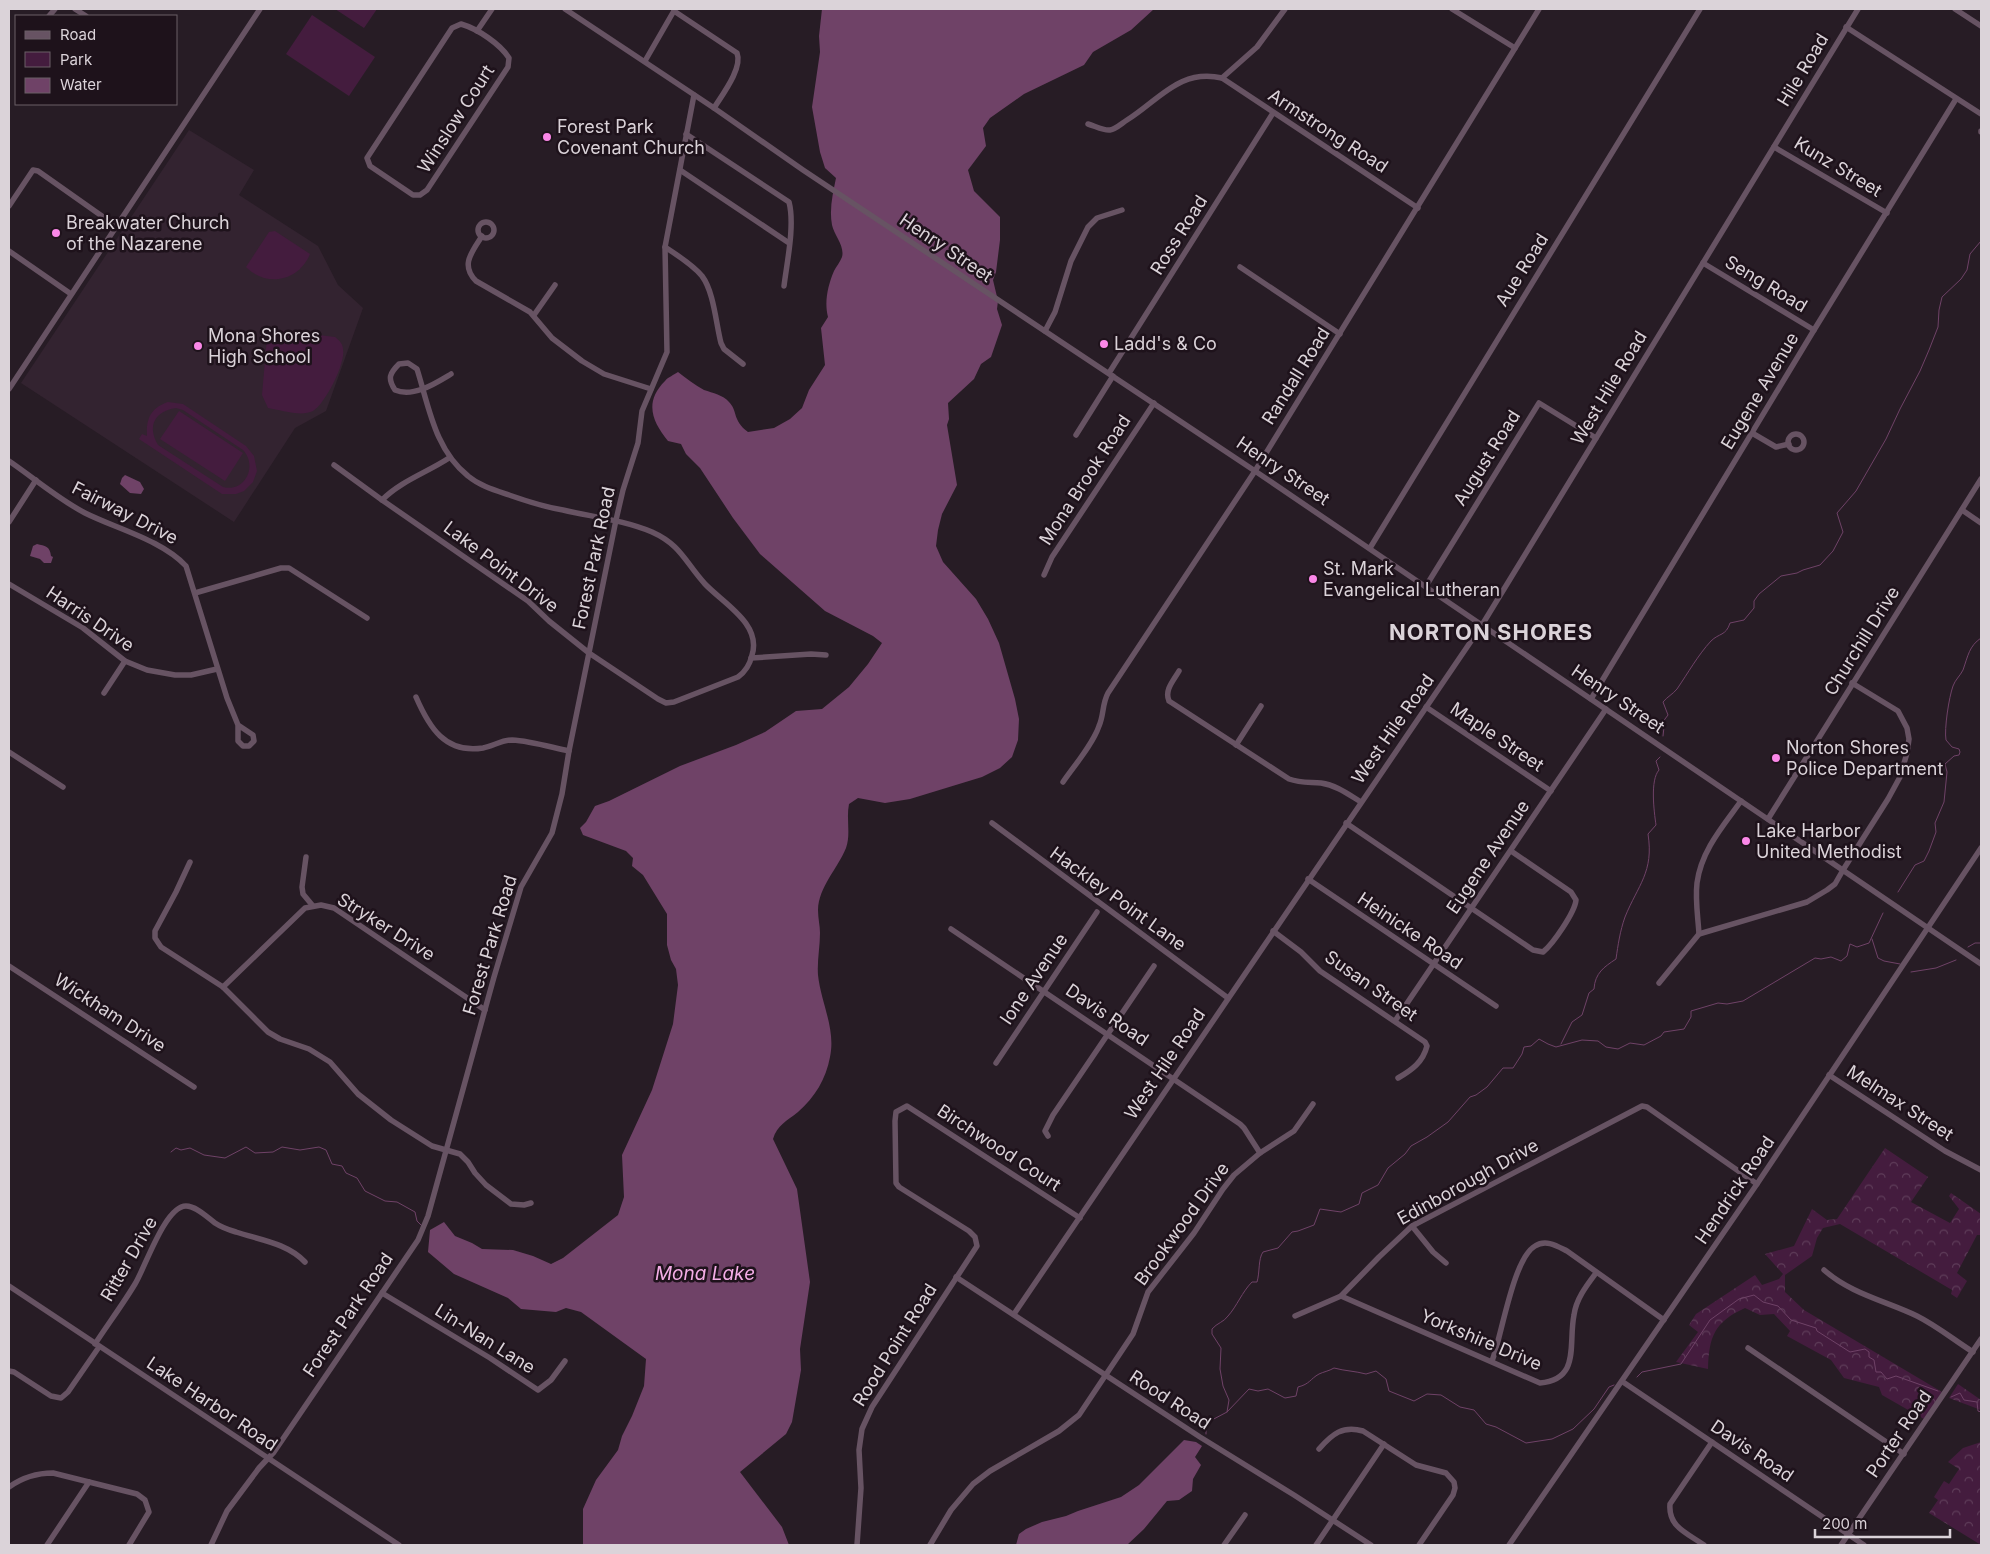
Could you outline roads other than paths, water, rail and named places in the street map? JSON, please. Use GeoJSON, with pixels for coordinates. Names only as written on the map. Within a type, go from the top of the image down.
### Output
{"type":"FeatureCollection","features":[{"type":"Feature","properties":{"kind":"street"},"geometry":{"type":"LineString","coordinates":[[9,389],[260,9]]}},
{"type":"Feature","properties":{"kind":"street"},"geometry":{"type":"LineString","coordinates":[[477,31],[492,9]]}},
{"type":"Feature","properties":{"kind":"street","name":"Henry Street"},"geometry":{"type":"LineString","coordinates":[[565,9],[1370,548],[1981,964]]}},
{"type":"Feature","properties":{"kind":"street"},"geometry":{"type":"LineString","coordinates":[[1088,124],[1104,129],[1113,129],[1180,81],[1202,75],[1222,78],[1257,47],[1285,9]]}},
{"type":"Feature","properties":{"kind":"street"},"geometry":{"type":"LineString","coordinates":[[1452,9],[1515,48]]}},
{"type":"Feature","properties":{"kind":"street","name":"Randall Road"},"geometry":{"type":"LineString","coordinates":[[1063,782],[1098,730],[1108,693],[1255,471],[1539,9]]}},
{"type":"Feature","properties":{"kind":"street","name":"Aue Road"},"geometry":{"type":"LineString","coordinates":[[1370,548],[1700,9]]}},
{"type":"Feature","properties":{"kind":"street","name":"Hile Road"},"geometry":{"type":"LineString","coordinates":[[1774,147],[1858,9]]}},
{"type":"Feature","properties":{"kind":"street"},"geometry":{"type":"LineString","coordinates":[[1955,9],[1981,26]]}},
{"type":"Feature","properties":{"kind":"street"},"geometry":{"type":"LineString","coordinates":[[645,61],[675,10],[739,56],[736,71],[714,108]]}},
{"type":"Feature","properties":{"kind":"street","name":"Winslow Court"},"geometry":{"type":"LineString","coordinates":[[461,24],[477,31],[504,50],[509,58],[508,68],[427,190],[420,195],[413,195],[370,166],[367,158],[452,28],[461,24]]}},
{"type":"Feature","properties":{"kind":"street"},"geometry":{"type":"LineString","coordinates":[[1846,27],[1981,114]]}},
{"type":"Feature","properties":{"kind":"street","name":"Armstrong Road"},"geometry":{"type":"LineString","coordinates":[[1222,78],[1418,208]]}},
{"type":"Feature","properties":{"kind":"street","name":"Forest Park Road"},"geometry":{"type":"LineString","coordinates":[[211,1545],[227,1511],[268,1459],[382,1293],[420,1236],[426,1221],[521,886],[546,847],[552,833],[562,794],[569,751],[623,490],[638,444],[642,411],[667,352],[665,248],[694,95]]}},
{"type":"Feature","properties":{"kind":"street","name":"Eugene Avenue"},"geometry":{"type":"LineString","coordinates":[[1591,699],[1956,99]]}},
{"type":"Feature","properties":{"kind":"street","name":"Ross Road"},"geometry":{"type":"LineString","coordinates":[[1076,435],[1273,113]]}},
{"type":"Feature","properties":{"kind":"street"},"geometry":{"type":"LineString","coordinates":[[686,134],[789,202],[791,209],[789,243],[784,286]]}},
{"type":"Feature","properties":{"kind":"street","name":"Kunz Street"},"geometry":{"type":"LineString","coordinates":[[1774,147],[1887,213]]}},
{"type":"Feature","properties":{"kind":"street","name":"West Hile Road"},"geometry":{"type":"LineString","coordinates":[[1014,1314],[1482,625],[1774,147]]}},
{"type":"Feature","properties":{"kind":"street"},"geometry":{"type":"LineString","coordinates":[[9,206],[33,170],[38,171],[116,226]]}},
{"type":"Feature","properties":{"kind":"street"},"geometry":{"type":"LineString","coordinates":[[680,170],[789,243]]}},
{"type":"Feature","properties":{"kind":"street"},"geometry":{"type":"LineString","coordinates":[[1045,331],[1055,312],[1071,261],[1088,227],[1097,218],[1122,210]]}},
{"type":"Feature","properties":{"kind":"street"},"geometry":{"type":"LineString","coordinates":[[482,236],[469,258],[467,266],[469,274],[483,286],[534,315],[552,338],[582,361],[604,374],[651,389]]}},
{"type":"Feature","properties":{"kind":"street"},"geometry":{"type":"LineString","coordinates":[[665,248],[687,262],[702,277],[711,295],[721,343],[724,349],[743,364]]}},
{"type":"Feature","properties":{"kind":"street"},"geometry":{"type":"LineString","coordinates":[[9,251],[71,294]]}},
{"type":"Feature","properties":{"kind":"street","name":"Seng Road"},"geometry":{"type":"LineString","coordinates":[[1703,263],[1814,330]]}},
{"type":"Feature","properties":{"kind":"street"},"geometry":{"type":"LineString","coordinates":[[1240,267],[1340,334]]}},
{"type":"Feature","properties":{"kind":"street"},"geometry":{"type":"LineString","coordinates":[[534,315],[555,285]]}},
{"type":"Feature","properties":{"kind":"street"},"geometry":{"type":"LineString","coordinates":[[451,374],[433,384],[422,388],[407,393],[395,390],[390,378],[390,373],[399,364],[408,363],[417,369],[422,388],[437,432],[449,458],[469,477],[485,487],[562,510],[616,520],[652,532],[674,545],[703,581],[747,625],[754,643],[751,658],[810,654],[826,655]]}},
{"type":"Feature","properties":{"kind":"street","name":"Mona Brook Road"},"geometry":{"type":"LineString","coordinates":[[1044,575],[1052,557],[1154,403]]}},
{"type":"Feature","properties":{"kind":"street","name":"August Road"},"geometry":{"type":"LineString","coordinates":[[1426,586],[1539,403],[1596,438]]}},
{"type":"Feature","properties":{"kind":"street"},"geometry":{"type":"LineString","coordinates":[[1752,432],[1776,446],[1789,444]]}},
{"type":"Feature","properties":{"kind":"street"},"geometry":{"type":"LineString","coordinates":[[382,500],[399,485],[431,470],[449,458]]}},
{"type":"Feature","properties":{"kind":"street","name":"Fairway Drive"},"geometry":{"type":"LineString","coordinates":[[9,461],[84,512],[177,556],[186,566],[226,698],[238,725]]}},
{"type":"Feature","properties":{"kind":"street","name":"Lake Point Drive"},"geometry":{"type":"LineString","coordinates":[[334,465],[528,601],[589,654],[666,703],[674,702],[738,678],[743,674],[751,658]]}},
{"type":"Feature","properties":{"kind":"street","name":"Churchill Drive"},"geometry":{"type":"LineString","coordinates":[[1768,819],[1981,479]]}},
{"type":"Feature","properties":{"kind":"street"},"geometry":{"type":"LineString","coordinates":[[9,522],[36,480]]}},
{"type":"Feature","properties":{"kind":"street"},"geometry":{"type":"LineString","coordinates":[[1962,510],[1981,522]]}},
{"type":"Feature","properties":{"kind":"street"},"geometry":{"type":"LineString","coordinates":[[195,593],[281,568],[289,568],[367,618]]}},
{"type":"Feature","properties":{"kind":"street","name":"Harris Drive"},"geometry":{"type":"LineString","coordinates":[[9,584],[83,628],[125,661],[147,670],[175,675],[191,675],[217,669]]}},
{"type":"Feature","properties":{"kind":"street"},"geometry":{"type":"LineString","coordinates":[[104,693],[125,661]]}},
{"type":"Feature","properties":{"kind":"street"},"geometry":{"type":"LineString","coordinates":[[1179,671],[1166,695],[1168,701],[1289,779],[1298,782],[1334,786],[1361,802]]}},
{"type":"Feature","properties":{"kind":"street"},"geometry":{"type":"LineString","coordinates":[[1659,983],[1699,934],[1807,902],[1828,890],[1834,884],[1900,777],[1909,739],[1907,728],[1898,711],[1860,686],[1852,683]]}},
{"type":"Feature","properties":{"kind":"street"},"geometry":{"type":"LineString","coordinates":[[416,697],[432,728],[438,735],[454,745],[475,749],[510,740],[569,751]]}},
{"type":"Feature","properties":{"kind":"street"},"geometry":{"type":"LineString","coordinates":[[1236,745],[1261,706]]}},
{"type":"Feature","properties":{"kind":"street","name":"Maple Street"},"geometry":{"type":"LineString","coordinates":[[1426,707],[1550,791]]}},
{"type":"Feature","properties":{"kind":"street","name":"Eugene Avenue"},"geometry":{"type":"LineString","coordinates":[[1395,1021],[1606,709]]}},
{"type":"Feature","properties":{"kind":"street"},"geometry":{"type":"LineString","coordinates":[[9,752],[63,787]]}},
{"type":"Feature","properties":{"kind":"street"},"geometry":{"type":"LineString","coordinates":[[1699,934],[1696,895],[1699,871],[1705,854],[1741,801]]}},
{"type":"Feature","properties":{"kind":"street","name":"Hackley Point Lane"},"geometry":{"type":"LineString","coordinates":[[992,823],[1228,998]]}},
{"type":"Feature","properties":{"kind":"street"},"geometry":{"type":"LineString","coordinates":[[1346,823],[1534,950],[1542,952],[1550,947],[1573,909],[1576,900],[1571,892],[1511,851]]}},
{"type":"Feature","properties":{"kind":"street","name":"Hendrick Road"},"geometry":{"type":"LineString","coordinates":[[1509,1545],[1758,1184],[1981,848]]}},
{"type":"Feature","properties":{"kind":"street","name":"Stryker Drive"},"geometry":{"type":"LineString","coordinates":[[306,857],[302,887],[303,894],[313,906],[321,905],[334,908],[485,1010]]}},
{"type":"Feature","properties":{"kind":"street"},"geometry":{"type":"LineString","coordinates":[[190,862],[155,931],[156,938],[161,947],[223,987],[268,1032],[280,1039],[309,1049],[330,1062],[358,1094],[380,1112],[432,1146],[460,1154],[486,1185],[511,1204],[524,1205],[531,1203]]}},
{"type":"Feature","properties":{"kind":"street","name":"Heinicke Road"},"geometry":{"type":"LineString","coordinates":[[1308,879],[1496,1006]]}},
{"type":"Feature","properties":{"kind":"street"},"geometry":{"type":"LineString","coordinates":[[223,987],[305,908],[313,906]]}},
{"type":"Feature","properties":{"kind":"street","name":"Ione Avenue"},"geometry":{"type":"LineString","coordinates":[[996,1063],[1097,912]]}},
{"type":"Feature","properties":{"kind":"street","name":"Davis Road"},"geometry":{"type":"LineString","coordinates":[[952,929],[1174,1078],[1244,1128],[1260,1153]]}},
{"type":"Feature","properties":{"kind":"street","name":"Susan Street"},"geometry":{"type":"LineString","coordinates":[[1273,931],[1301,952],[1320,971],[1425,1042],[1427,1046],[1421,1061],[1398,1078]]}},
{"type":"Feature","properties":{"kind":"street","name":"Wickham Drive"},"geometry":{"type":"LineString","coordinates":[[9,966],[194,1087]]}},
{"type":"Feature","properties":{"kind":"street"},"geometry":{"type":"LineString","coordinates":[[1048,1136],[1045,1131],[1053,1115],[1154,966]]}},
{"type":"Feature","properties":{"kind":"street","name":"Melmax Street"},"geometry":{"type":"LineString","coordinates":[[1829,1075],[1945,1151],[1981,1170]]}},
{"type":"Feature","properties":{"kind":"street","name":"Brookwood Drive"},"geometry":{"type":"LineString","coordinates":[[930,1545],[951,1510],[973,1484],[990,1471],[1071,1423],[1084,1409],[1133,1334],[1148,1292],[1194,1234],[1234,1175],[1260,1153],[1294,1131],[1313,1104]]}},
{"type":"Feature","properties":{"kind":"street","name":"Birchwood Court"},"geometry":{"type":"LineString","coordinates":[[969,1231],[899,1187],[896,1183],[895,1120],[896,1112],[902,1108],[907,1106],[1080,1218]]}},
{"type":"Feature","properties":{"kind":"street","name":"Edinborough Drive"},"geometry":{"type":"LineString","coordinates":[[1295,1316],[1342,1296],[1412,1226],[1642,1106],[1647,1107],[1758,1184]]}},
{"type":"Feature","properties":{"kind":"street","name":"Ritter Drive"},"geometry":{"type":"LineString","coordinates":[[97,1345],[135,1284],[154,1242],[169,1219],[182,1207],[191,1207],[235,1232],[288,1249],[305,1262]]}},
{"type":"Feature","properties":{"kind":"street"},"geometry":{"type":"LineString","coordinates":[[1412,1226],[1433,1252],[1446,1263]]}},
{"type":"Feature","properties":{"kind":"street","name":"Rood Point Road"},"geometry":{"type":"LineString","coordinates":[[857,1545],[861,1488],[859,1450],[862,1429],[872,1407],[977,1246],[975,1237],[969,1231]]}},
{"type":"Feature","properties":{"kind":"street"},"geometry":{"type":"LineString","coordinates":[[1492,1360],[1518,1270],[1534,1246],[1547,1243],[1567,1251],[1596,1274],[1664,1320]]}},
{"type":"Feature","properties":{"kind":"street"},"geometry":{"type":"LineString","coordinates":[[1824,1270],[1848,1288],[1895,1306],[1935,1326],[1973,1352]]}},
{"type":"Feature","properties":{"kind":"street","name":"Yorkshire Drive"},"geometry":{"type":"LineString","coordinates":[[1342,1296],[1433,1337],[1492,1360],[1540,1383],[1558,1379],[1566,1370],[1569,1362],[1576,1308],[1587,1286],[1596,1274]]}},
{"type":"Feature","properties":{"kind":"street","name":"Rood Road"},"geometry":{"type":"LineString","coordinates":[[956,1277],[1200,1437],[1371,1545]]}},
{"type":"Feature","properties":{"kind":"street","name":"Lake Harbor Road"},"geometry":{"type":"LineString","coordinates":[[9,1286],[399,1545]]}},
{"type":"Feature","properties":{"kind":"street","name":"Lin-Nan Lane"},"geometry":{"type":"LineString","coordinates":[[382,1293],[490,1358],[538,1390],[551,1380],[565,1360]]}},
{"type":"Feature","properties":{"kind":"street","name":"Porter Road"},"geometry":{"type":"LineString","coordinates":[[1841,1545],[1981,1339]]}},
{"type":"Feature","properties":{"kind":"street"},"geometry":{"type":"LineString","coordinates":[[9,1371],[14,1372],[51,1396],[60,1398],[68,1392],[97,1345]]}},
{"type":"Feature","properties":{"kind":"street"},"geometry":{"type":"LineString","coordinates":[[1748,1348],[1904,1454]]}},
{"type":"Feature","properties":{"kind":"street","name":"Davis Road"},"geometry":{"type":"LineString","coordinates":[[1623,1382],[1864,1545]]}},
{"type":"Feature","properties":{"kind":"street"},"geometry":{"type":"LineString","coordinates":[[1319,1449],[1330,1436],[1341,1430],[1354,1428],[1363,1431],[1416,1465],[1446,1473],[1454,1482],[1453,1495],[1419,1545]]}},
{"type":"Feature","properties":{"kind":"street"},"geometry":{"type":"LineString","coordinates":[[1704,1545],[1675,1525],[1669,1515],[1670,1504],[1712,1442]]}},
{"type":"Feature","properties":{"kind":"street"},"geometry":{"type":"LineString","coordinates":[[1316,1545],[1384,1444]]}},
{"type":"Feature","properties":{"kind":"street"},"geometry":{"type":"LineString","coordinates":[[9,1487],[26,1477],[41,1473],[53,1473],[137,1494],[145,1500],[148,1508],[147,1516],[129,1545]]}},
{"type":"Feature","properties":{"kind":"street"},"geometry":{"type":"LineString","coordinates":[[47,1545],[89,1482]]}},
{"type":"Feature","properties":{"kind":"street"},"geometry":{"type":"LineString","coordinates":[[1224,1545],[1245,1515]]}},
{"type":"Feature","properties":{"kind":"water","name":"Mona Lake"},"geometry":{"type":"Polygon","coordinates":[[[822,9],[1154,9],[1131,30],[1093,52],[1084,65],[1024,94],[990,118],[983,128],[986,146],[968,170],[974,191],[1000,217],[1000,240],[996,272],[993,280],[998,301],[997,309],[1002,325],[991,357],[981,364],[974,379],[948,403],[949,419],[947,425],[957,485],[942,514],[936,546],[943,562],[976,599],[999,643],[1019,719],[1018,740],[1012,757],[1000,768],[982,777],[910,799],[885,803],[858,798],[849,804],[846,848],[819,901],[818,975],[830,1026],[830,1057],[826,1073],[815,1094],[780,1127],[773,1139],[797,1189],[810,1282],[800,1349],[801,1370],[792,1422],[786,1434],[740,1472],[782,1527],[789,1545],[583,1545],[583,1509],[596,1480],[618,1450],[622,1436],[644,1386],[646,1359],[581,1312],[566,1308],[556,1312],[521,1309],[508,1298],[454,1274],[428,1252],[430,1230],[444,1222],[455,1236],[482,1249],[513,1250],[551,1264],[563,1258],[618,1215],[624,1197],[622,1155],[652,1090],[673,1024],[678,985],[676,969],[671,960],[667,945],[667,914],[643,875],[632,866],[633,858],[626,851],[583,835],[580,828],[586,822],[595,806],[680,766],[765,732],[796,711],[822,709],[849,687],[882,643],[873,636],[825,611],[760,554],[733,518],[700,468],[686,454],[681,444],[668,441],[662,434],[654,419],[653,411],[654,396],[658,389],[666,380],[678,372],[704,390],[718,394],[727,400],[734,409],[737,420],[748,432],[774,428],[790,419],[802,408],[809,390],[825,365],[821,328],[828,317],[827,294],[830,282],[843,253],[831,219],[836,178],[825,168],[820,152],[812,107],[820,52],[819,36],[822,9]]]}},
{"type":"Feature","properties":{"kind":"water"},"geometry":{"type":"Polygon","coordinates":[[[125,475],[140,482],[144,489],[141,494],[130,493],[120,484],[125,475]]]}},
{"type":"Feature","properties":{"kind":"water"},"geometry":{"type":"Polygon","coordinates":[[[37,544],[48,548],[53,557],[51,563],[44,563],[40,559],[30,556],[33,546],[37,544]]]}},
{"type":"Feature","properties":{"kind":"water"},"geometry":{"type":"Polygon","coordinates":[[[1184,1440],[1196,1442],[1202,1446],[1195,1457],[1201,1465],[1193,1479],[1192,1491],[1179,1500],[1167,1501],[1144,1529],[1127,1545],[1016,1545],[1019,1534],[1026,1529],[1042,1522],[1066,1516],[1121,1497],[1139,1485],[1184,1440]]]}},
{"type":"Feature","properties":{"kind":"waterway"},"geometry":{"type":"LineString","coordinates":[[1663,736],[1664,727],[1662,723],[1668,715],[1663,702],[1677,689],[1697,658],[1711,641],[1724,632],[1730,623],[1744,620],[1754,608],[1754,601],[1759,594],[1781,576],[1820,565],[1833,551],[1843,532],[1837,513],[1856,491],[1886,439],[1929,350],[1938,327],[1942,297],[1961,279],[1967,270],[1970,254],[1981,241]]}},
{"type":"Feature","properties":{"kind":"waterway"},"geometry":{"type":"LineString","coordinates":[[1898,892],[1915,865],[1924,861],[1936,832],[1935,823],[1944,802],[1947,772],[1945,764],[1954,756],[1959,755],[1960,752],[1959,749],[1952,747],[1946,740],[1946,721],[1950,698],[1954,684],[1963,670],[1971,648],[1981,638]]}},
{"type":"Feature","properties":{"kind":"waterway"},"geometry":{"type":"LineString","coordinates":[[1561,1044],[1572,1022],[1582,1015],[1589,993],[1594,989],[1598,975],[1616,959],[1620,933],[1625,917],[1644,878],[1649,859],[1648,834],[1656,825],[1654,781],[1659,770],[1656,761],[1660,757]]}},
{"type":"Feature","properties":{"kind":"waterway"},"geometry":{"type":"LineString","coordinates":[[1227,1412],[1229,1400],[1223,1386],[1220,1369],[1221,1348],[1212,1334],[1212,1329],[1226,1318],[1252,1282],[1257,1282],[1260,1258],[1263,1252],[1278,1248],[1292,1232],[1314,1225],[1320,1209],[1341,1212],[1359,1204],[1362,1193],[1378,1185],[1388,1168],[1405,1154],[1411,1146],[1448,1122],[1470,1097],[1487,1087],[1503,1068],[1513,1068],[1524,1047],[1531,1046],[1539,1039],[1556,1047],[1582,1040],[1598,1041],[1606,1047],[1618,1049],[1630,1043],[1644,1045],[1661,1036],[1664,1032],[1684,1029],[1691,1017],[1691,1011],[1718,1003],[1727,1004],[1743,1001],[1815,958],[1831,957],[1841,961],[1847,956],[1850,944],[1857,947],[1869,943],[1883,913]]}},
{"type":"Feature","properties":{"kind":"waterway"},"geometry":{"type":"LineString","coordinates":[[1872,939],[1878,958],[1900,964]]}},
{"type":"Feature","properties":{"kind":"waterway"},"geometry":{"type":"LineString","coordinates":[[1968,947],[1975,943],[1981,943]]}},
{"type":"Feature","properties":{"kind":"waterway"},"geometry":{"type":"LineString","coordinates":[[1911,972],[1936,968],[1956,960]]}},
{"type":"Feature","properties":{"kind":"waterway"},"geometry":{"type":"LineString","coordinates":[[171,1152],[176,1148],[181,1150],[190,1148],[204,1155],[225,1158],[246,1147],[255,1153],[273,1152],[282,1147],[300,1150],[319,1147],[326,1150],[332,1164],[342,1166],[346,1173],[357,1178],[365,1191],[385,1201],[397,1202],[415,1212],[417,1221],[422,1226]]}},
{"type":"Feature","properties":{"kind":"waterway"},"geometry":{"type":"LineString","coordinates":[[1637,1377],[1642,1372],[1681,1364],[1710,1320],[1739,1299],[1754,1295],[1763,1302],[1778,1306],[1791,1320],[1816,1328],[1817,1331],[1850,1352],[1865,1349],[1869,1352],[1869,1357],[1874,1360],[1876,1372],[1881,1372],[1887,1379],[1896,1376],[1938,1391]]}},
{"type":"Feature","properties":{"kind":"waterway"},"geometry":{"type":"LineString","coordinates":[[1206,1434],[1206,1426],[1210,1421],[1227,1412],[1249,1389],[1258,1391],[1268,1389],[1285,1398],[1296,1396],[1298,1387],[1308,1383],[1319,1374],[1334,1368],[1366,1374],[1376,1371],[1386,1379],[1389,1391],[1414,1401],[1427,1394],[1441,1395],[1460,1407],[1474,1410],[1486,1424],[1496,1427],[1526,1443],[1552,1439],[1573,1429],[1594,1409],[1609,1387],[1614,1385]]}},
{"type":"Feature","properties":{"kind":"waterway"},"geometry":{"type":"LineString","coordinates":[[1951,1397],[1960,1393],[1964,1400],[1977,1402],[1978,1411],[1981,1412]]}},
{"type":"Feature","properties":{"kind":"place","name":"Forest Park Covenant Church"},"geometry":{"type":"Point","coordinates":[547,137]}},
{"type":"Feature","properties":{"kind":"place","name":"Breakwater Church of the Nazarene"},"geometry":{"type":"Point","coordinates":[56,233]}},
{"type":"Feature","properties":{"kind":"place","name":"Ladd's & Co"},"geometry":{"type":"Point","coordinates":[1104,344]}},
{"type":"Feature","properties":{"kind":"place","name":"Mona Shores High School"},"geometry":{"type":"Point","coordinates":[198,346]}},
{"type":"Feature","properties":{"kind":"place","name":"St. Mark Evangelical Lutheran"},"geometry":{"type":"Point","coordinates":[1313,579]}},
{"type":"Feature","properties":{"kind":"place","name":"Norton Shores Police Department"},"geometry":{"type":"Point","coordinates":[1776,758]}},
{"type":"Feature","properties":{"kind":"place","name":"Lake Harbor United Methodist"},"geometry":{"type":"Point","coordinates":[1746,841]}},
{"type":"Feature","properties":{"kind":"district","name":"NORTON SHORES"},"geometry":{"type":"Point","coordinates":[1491,632]}}]}
